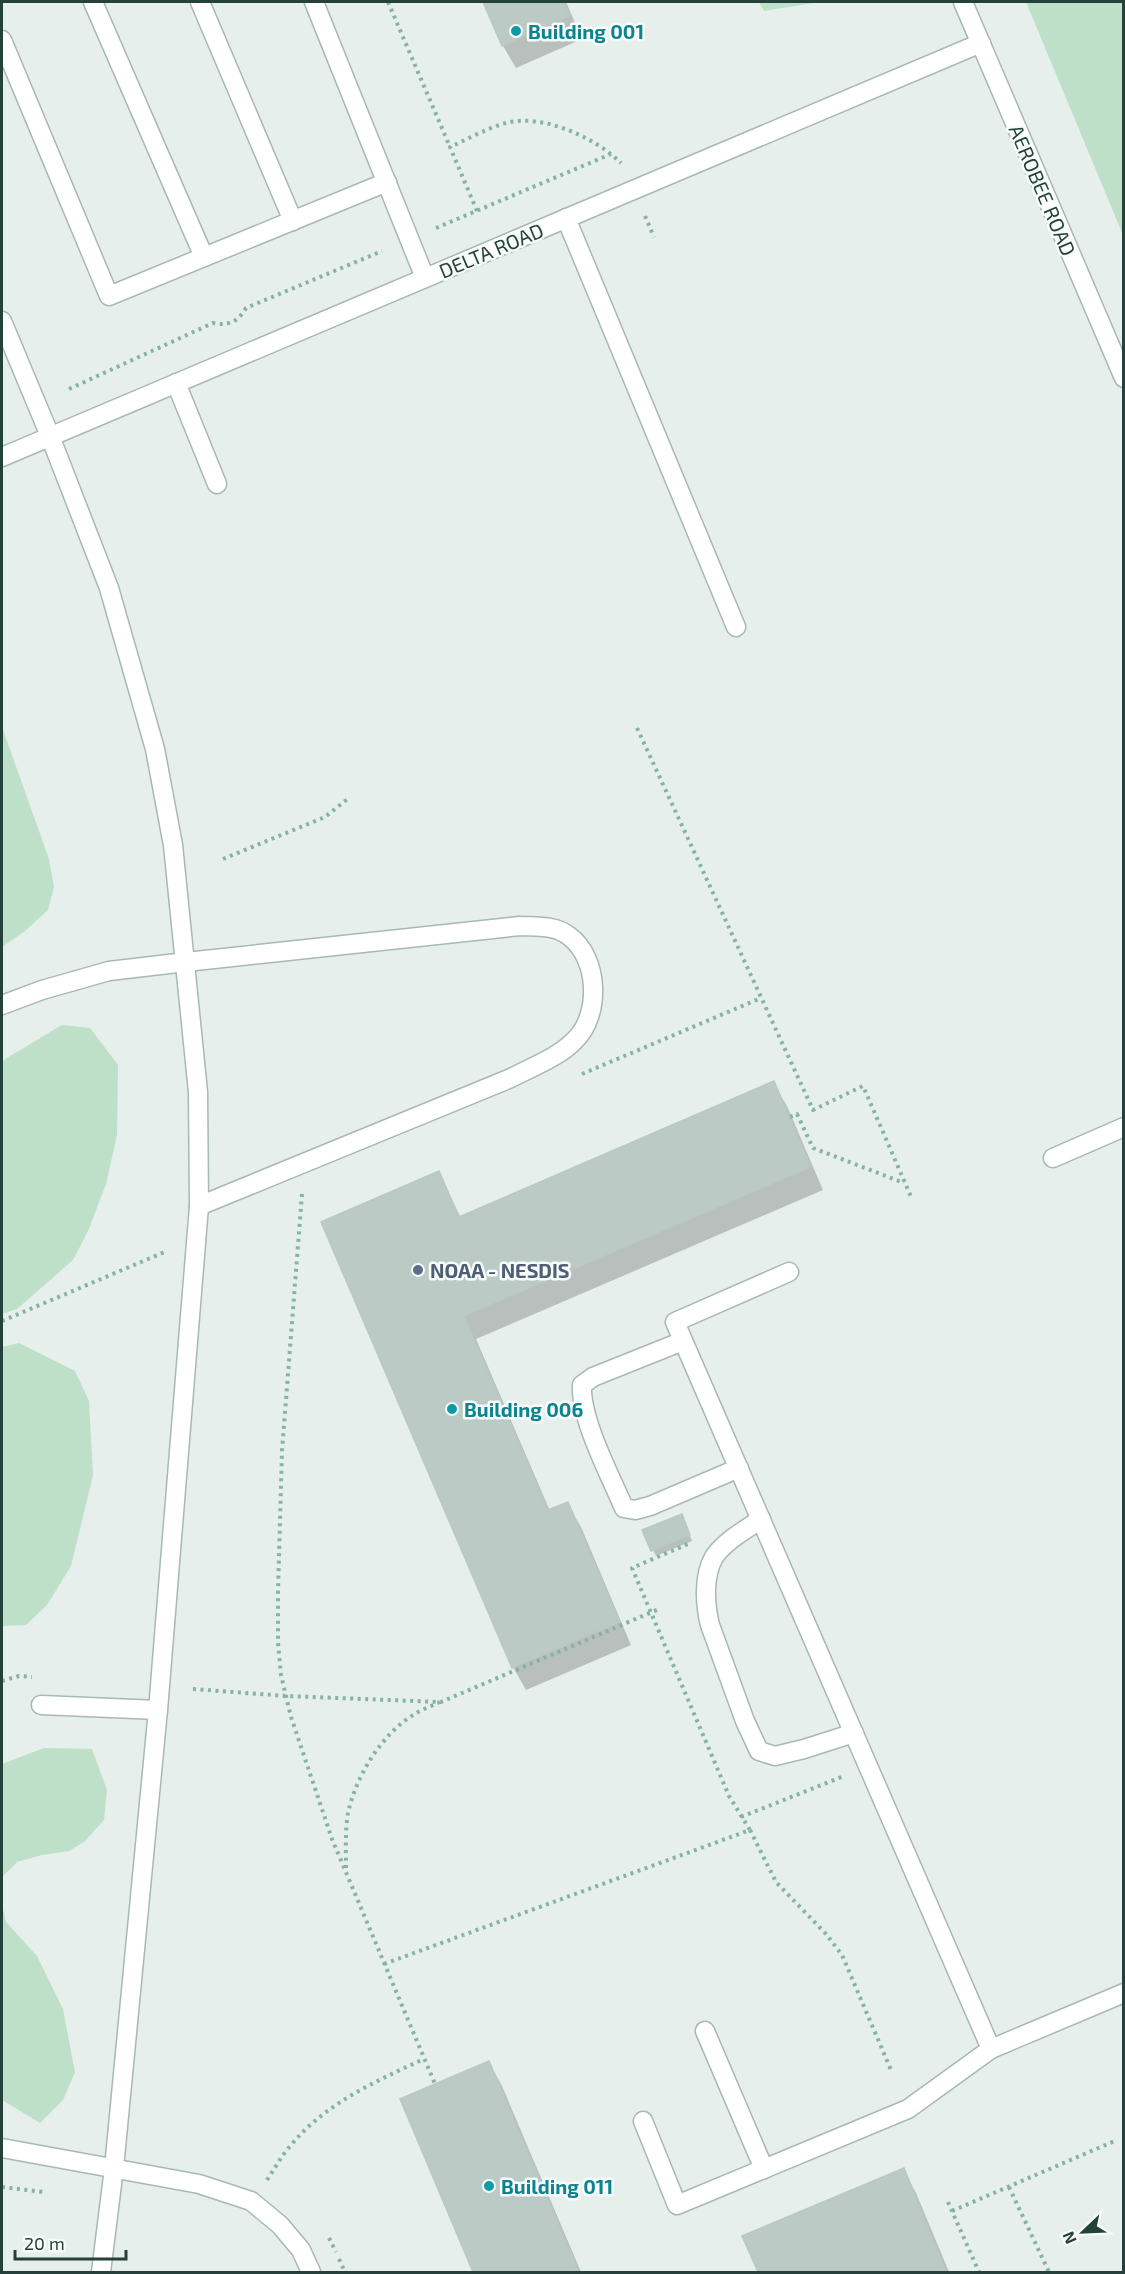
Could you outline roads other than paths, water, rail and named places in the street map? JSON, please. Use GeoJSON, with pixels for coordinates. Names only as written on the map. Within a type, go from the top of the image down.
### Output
{"type":"FeatureCollection","features":[{"type":"Feature","properties":{"kind":"street"},"geometry":{"type":"LineString","coordinates":[[93,2],[204,257]]}},
{"type":"Feature","properties":{"kind":"street"},"geometry":{"type":"LineString","coordinates":[[200,2],[293,221]]}},
{"type":"Feature","properties":{"kind":"street"},"geometry":{"type":"LineString","coordinates":[[314,2],[425,278]]}},
{"type":"Feature","properties":{"kind":"street","name":"AEROBEE ROAD"},"geometry":{"type":"LineString","coordinates":[[963,2],[1124,378]]}},
{"type":"Feature","properties":{"kind":"street"},"geometry":{"type":"LineString","coordinates":[[2,40],[109,296],[387,182]]}},
{"type":"Feature","properties":{"kind":"street","name":"DELTA ROAD"},"geometry":{"type":"LineString","coordinates":[[2,457],[981,43]]}},
{"type":"Feature","properties":{"kind":"street"},"geometry":{"type":"LineString","coordinates":[[566,218],[736,627]]}},
{"type":"Feature","properties":{"kind":"street"},"geometry":{"type":"LineString","coordinates":[[2,321],[109,588],[155,749],[173,845],[198,1092],[199,1206],[158,1710],[114,2168],[101,2272]]}},
{"type":"Feature","properties":{"kind":"street"},"geometry":{"type":"LineString","coordinates":[[176,383],[217,484]]}},
{"type":"Feature","properties":{"kind":"street"},"geometry":{"type":"LineString","coordinates":[[2,1005],[42,990],[109,971],[520,926],[550,927],[569,936],[580,948],[589,967],[594,1003],[586,1027],[575,1041],[511,1078],[199,1206]]}},
{"type":"Feature","properties":{"kind":"street"},"geometry":{"type":"LineString","coordinates":[[1053,1158],[1124,1127]]}},
{"type":"Feature","properties":{"kind":"street"},"geometry":{"type":"LineString","coordinates":[[789,1272],[675,1322],[991,2049]]}},
{"type":"Feature","properties":{"kind":"street"},"geometry":{"type":"LineString","coordinates":[[683,1341],[593,1377],[582,1385],[581,1398],[585,1415],[624,1508],[635,1510],[650,1506],[739,1468]]}},
{"type":"Feature","properties":{"kind":"street"},"geometry":{"type":"LineString","coordinates":[[761,1519],[725,1544],[713,1558],[706,1594],[706,1610],[710,1625],[745,1720],[759,1751],[775,1756],[854,1733]]}},
{"type":"Feature","properties":{"kind":"street"},"geometry":{"type":"LineString","coordinates":[[41,1705],[158,1710]]}},
{"type":"Feature","properties":{"kind":"street"},"geometry":{"type":"LineString","coordinates":[[643,2121],[677,2205],[908,2109],[991,2049],[1124,1993]]}},
{"type":"Feature","properties":{"kind":"street"},"geometry":{"type":"LineString","coordinates":[[705,2031],[764,2169]]}},
{"type":"Feature","properties":{"kind":"street"},"geometry":{"type":"LineString","coordinates":[[2,2148],[199,2184],[252,2201],[280,2225],[300,2250],[311,2272]]}},
{"type":"Feature","properties":{"kind":"place","name":"Building 001"},"geometry":{"type":"Point","coordinates":[516,31]}},
{"type":"Feature","properties":{"kind":"place","name":"NOAA - NESDIS"},"geometry":{"type":"Point","coordinates":[418,1270]}},
{"type":"Feature","properties":{"kind":"place","name":"Building 006"},"geometry":{"type":"Point","coordinates":[452,1409]}},
{"type":"Feature","properties":{"kind":"place","name":"Building 011"},"geometry":{"type":"Point","coordinates":[489,2186]}}]}
